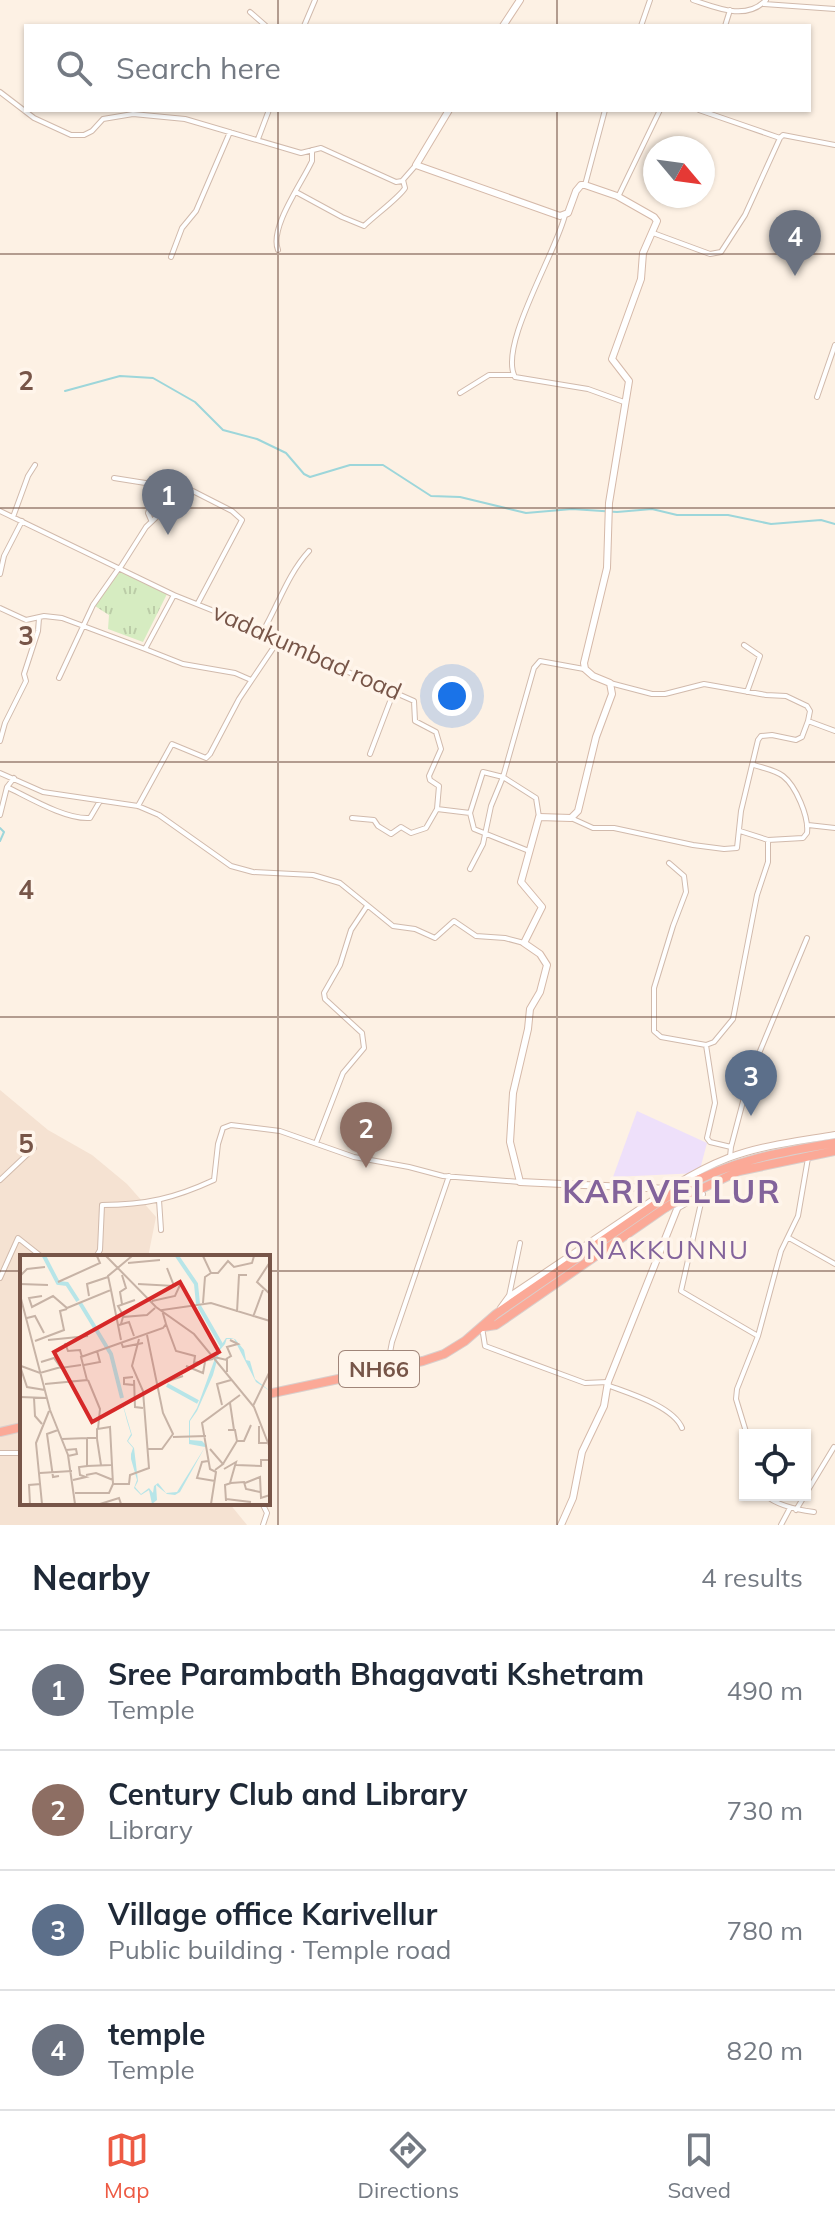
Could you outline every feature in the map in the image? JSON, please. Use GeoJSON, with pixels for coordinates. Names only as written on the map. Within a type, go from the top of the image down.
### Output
{"type":"FeatureCollection","features":[{"type":"Feature","properties":{"kind":"highway","name":"NH66"},"geometry":{"type":"LineString","coordinates":[[270,1394],[444,1354],[496,1314],[663,1205],[732,1164],[835,1143]]}},
{"type":"Feature","properties":{"kind":"highway","name":"NH66"},"geometry":{"type":"LineString","coordinates":[[682,1193],[739,1171],[835,1151]]}},
{"type":"Feature","properties":{"kind":"highway","name":"NH66"},"geometry":{"type":"LineString","coordinates":[[482,1327],[496,1325],[663,1205]]}},
{"type":"Feature","properties":{"kind":"highway"},"geometry":{"type":"LineString","coordinates":[[0,1432],[20,1427]]}},
{"type":"Feature","properties":{"kind":"street"},"geometry":{"type":"LineString","coordinates":[[305,24],[315,0]]}},
{"type":"Feature","properties":{"kind":"street"},"geometry":{"type":"LineString","coordinates":[[504,24],[520,0]]}},
{"type":"Feature","properties":{"kind":"street"},"geometry":{"type":"LineString","coordinates":[[642,24],[650,0]]}},
{"type":"Feature","properties":{"kind":"street"},"geometry":{"type":"LineString","coordinates":[[693,0],[750,12],[764,2],[835,9]]}},
{"type":"Feature","properties":{"kind":"street"},"geometry":{"type":"LineString","coordinates":[[726,24],[730,10]]}},
{"type":"Feature","properties":{"kind":"street"},"geometry":{"type":"LineString","coordinates":[[250,12],[264,24]]}},
{"type":"Feature","properties":{"kind":"street"},"geometry":{"type":"LineString","coordinates":[[0,92],[24,110]]}},
{"type":"Feature","properties":{"kind":"street"},"geometry":{"type":"LineString","coordinates":[[26,112],[71,135],[84,135],[103,119],[133,114],[185,119],[301,153],[321,148],[396,182],[403,180],[416,165],[448,112]]}},
{"type":"Feature","properties":{"kind":"street"},"geometry":{"type":"LineString","coordinates":[[258,139],[268,112]]}},
{"type":"Feature","properties":{"kind":"street"},"geometry":{"type":"LineString","coordinates":[[585,185],[604,112]]}},
{"type":"Feature","properties":{"kind":"street"},"geometry":{"type":"LineString","coordinates":[[618,197],[659,112]]}},
{"type":"Feature","properties":{"kind":"street"},"geometry":{"type":"LineString","coordinates":[[705,112],[780,138]]}},
{"type":"Feature","properties":{"kind":"street"},"geometry":{"type":"LineString","coordinates":[[171,257],[182,228],[196,211],[230,132]]}},
{"type":"Feature","properties":{"kind":"street"},"geometry":{"type":"LineString","coordinates":[[653,233],[710,254],[721,252],[745,215],[783,135],[835,145]]}},
{"type":"Feature","properties":{"kind":"street"},"geometry":{"type":"LineString","coordinates":[[278,250],[275,238],[312,161],[312,150]]}},
{"type":"Feature","properties":{"kind":"street"},"geometry":{"type":"LineString","coordinates":[[416,165],[532,207],[565,215]]}},
{"type":"Feature","properties":{"kind":"street"},"geometry":{"type":"LineString","coordinates":[[296,192],[364,226],[386,205],[400,197],[405,188],[403,180]]}},
{"type":"Feature","properties":{"kind":"street"},"geometry":{"type":"LineString","coordinates":[[513,375],[511,354],[518,330],[556,244],[565,215],[581,185],[618,197],[654,217],[657,221],[643,253],[641,279],[612,359],[629,381],[609,503],[607,568],[585,669]]}},
{"type":"Feature","properties":{"kind":"street"},"geometry":{"type":"LineString","coordinates":[[817,397],[835,345]]}},
{"type":"Feature","properties":{"kind":"street"},"geometry":{"type":"LineString","coordinates":[[460,393],[489,375],[513,375],[530,381],[588,389],[624,402]]}},
{"type":"Feature","properties":{"kind":"street"},"geometry":{"type":"LineString","coordinates":[[13,517],[35,465]]}},
{"type":"Feature","properties":{"kind":"street"},"geometry":{"type":"LineString","coordinates":[[114,478],[181,485],[232,511],[242,520],[198,603]]}},
{"type":"Feature","properties":{"kind":"street"},"geometry":{"type":"LineString","coordinates":[[151,520],[148,513],[158,485]]}},
{"type":"Feature","properties":{"kind":"street"},"geometry":{"type":"LineString","coordinates":[[59,678],[93,605],[151,520],[166,508],[181,485]]}},
{"type":"Feature","properties":{"kind":"street","name":"vadakumbad road"},"geometry":{"type":"LineString","coordinates":[[0,511],[174,595],[314,651],[339,668],[414,701],[415,721],[436,732],[441,749],[429,778],[439,786],[437,809]]}},
{"type":"Feature","properties":{"kind":"street"},"geometry":{"type":"LineString","coordinates":[[0,574],[4,556],[22,521]]}},
{"type":"Feature","properties":{"kind":"street"},"geometry":{"type":"LineString","coordinates":[[263,631],[293,568],[309,551]]}},
{"type":"Feature","properties":{"kind":"street"},"geometry":{"type":"LineString","coordinates":[[145,649],[174,595]]}},
{"type":"Feature","properties":{"kind":"street"},"geometry":{"type":"LineString","coordinates":[[0,608],[26,620],[51,616],[83,625],[183,664],[235,673],[251,680]]}},
{"type":"Feature","properties":{"kind":"street"},"geometry":{"type":"LineString","coordinates":[[0,741],[5,723],[26,681],[24,674],[39,618]]}},
{"type":"Feature","properties":{"kind":"street"},"geometry":{"type":"LineString","coordinates":[[138,806],[172,744],[206,758],[210,754],[251,680],[280,638]]}},
{"type":"Feature","properties":{"kind":"street"},"geometry":{"type":"LineString","coordinates":[[744,645],[760,656],[747,692]]}},
{"type":"Feature","properties":{"kind":"street"},"geometry":{"type":"LineString","coordinates":[[470,869],[486,833],[491,806],[503,777],[534,668],[540,661],[585,669],[610,683],[652,694],[665,694],[704,684],[786,696],[803,703],[810,711],[802,737],[796,740],[761,736],[745,793],[737,848],[724,849],[614,828],[593,828],[571,818],[539,817]]}},
{"type":"Feature","properties":{"kind":"street"},"geometry":{"type":"LineString","coordinates":[[571,818],[581,802],[596,737],[612,694],[610,683]]}},
{"type":"Feature","properties":{"kind":"street"},"geometry":{"type":"LineString","coordinates":[[370,754],[394,691]]}},
{"type":"Feature","properties":{"kind":"street"},"geometry":{"type":"LineString","coordinates":[[808,721],[835,731]]}},
{"type":"Feature","properties":{"kind":"street"},"geometry":{"type":"LineString","coordinates":[[740,831],[768,840],[806,837],[806,813],[789,782],[754,765]]}},
{"type":"Feature","properties":{"kind":"street"},"geometry":{"type":"LineString","coordinates":[[524,943],[542,907],[521,882],[539,817],[536,798],[503,777],[483,772],[470,813],[474,829],[529,851]]}},
{"type":"Feature","properties":{"kind":"street"},"geometry":{"type":"LineString","coordinates":[[0,773],[43,792],[138,806],[159,815],[231,866],[253,872],[313,875],[340,883],[393,926],[415,929],[435,938],[454,921],[476,936],[524,943],[540,954],[547,965],[540,992],[530,1009],[513,1093],[510,1142],[520,1182]]}},
{"type":"Feature","properties":{"kind":"street"},"geometry":{"type":"LineString","coordinates":[[0,815],[7,787],[14,778]]}},
{"type":"Feature","properties":{"kind":"street"},"geometry":{"type":"LineString","coordinates":[[7,787],[83,819],[90,818],[100,801]]}},
{"type":"Feature","properties":{"kind":"street"},"geometry":{"type":"LineString","coordinates":[[352,818],[374,820],[391,834],[401,827],[411,833],[426,828],[437,809],[470,813]]}},
{"type":"Feature","properties":{"kind":"street"},"geometry":{"type":"LineString","coordinates":[[808,825],[835,828]]}},
{"type":"Feature","properties":{"kind":"street"},"geometry":{"type":"LineString","coordinates":[[669,863],[684,876],[686,892],[656,977],[654,1031],[661,1037],[706,1045],[714,1042],[733,1019],[757,895],[768,862],[768,840]]}},
{"type":"Feature","properties":{"kind":"street"},"geometry":{"type":"LineString","coordinates":[[316,1143],[343,1073],[364,1048],[362,1033],[325,999],[324,993],[340,965],[351,930],[367,906]]}},
{"type":"Feature","properties":{"kind":"street"},"geometry":{"type":"LineString","coordinates":[[730,1157],[743,1094],[807,938]]}},
{"type":"Feature","properties":{"kind":"street"},"geometry":{"type":"LineString","coordinates":[[706,1045],[715,1103],[707,1138],[710,1142],[731,1147]]}},
{"type":"Feature","properties":{"kind":"street"},"geometry":{"type":"LineString","coordinates":[[97,1255],[102,1205],[137,1205],[180,1195],[214,1180],[218,1144],[223,1128],[231,1125],[280,1131],[354,1157],[449,1176],[669,1189]]}},
{"type":"Feature","properties":{"kind":"street"},"geometry":{"type":"LineString","coordinates":[[496,1314],[509,1297],[669,1189],[730,1157],[835,1135]]}},
{"type":"Feature","properties":{"kind":"street"},"geometry":{"type":"LineString","coordinates":[[0,1180],[34,1148]]}},
{"type":"Feature","properties":{"kind":"street"},"geometry":{"type":"LineString","coordinates":[[745,1429],[736,1399],[741,1377],[758,1336],[781,1251],[798,1216],[808,1156]]}},
{"type":"Feature","properties":{"kind":"street"},"geometry":{"type":"LineString","coordinates":[[387,1368],[392,1342],[449,1176]]}},
{"type":"Feature","properties":{"kind":"street"},"geometry":{"type":"LineString","coordinates":[[669,1189],[677,1209]]}},
{"type":"Feature","properties":{"kind":"street"},"geometry":{"type":"LineString","coordinates":[[561,1525],[573,1498],[582,1452],[604,1406],[608,1384],[677,1209],[703,1194],[681,1291],[758,1336]]}},
{"type":"Feature","properties":{"kind":"street"},"geometry":{"type":"LineString","coordinates":[[159,1200],[161,1230]]}},
{"type":"Feature","properties":{"kind":"street"},"geometry":{"type":"LineString","coordinates":[[0,1278],[18,1238],[39,1255]]}},
{"type":"Feature","properties":{"kind":"street"},"geometry":{"type":"LineString","coordinates":[[789,1238],[835,1264]]}},
{"type":"Feature","properties":{"kind":"street"},"geometry":{"type":"LineString","coordinates":[[509,1297],[520,1243]]}},
{"type":"Feature","properties":{"kind":"street"},"geometry":{"type":"LineString","coordinates":[[482,1327],[485,1346],[585,1383],[608,1384],[640,1397],[670,1414],[682,1428]]}},
{"type":"Feature","properties":{"kind":"street"},"geometry":{"type":"LineString","coordinates":[[781,1525],[835,1446]]}},
{"type":"Feature","properties":{"kind":"street"},"geometry":{"type":"LineString","coordinates":[[777,1501],[793,1509],[814,1512]]}},
{"type":"Feature","properties":{"kind":"street"},"geometry":{"type":"LineString","coordinates":[[263,1505],[267,1513],[263,1525]]}},
{"type":"Feature","properties":{"kind":"shaded area"},"geometry":{"type":"Polygon","coordinates":[[[0,1090],[48,1130],[92,1155],[127,1184],[156,1217],[148,1255],[20,1255],[20,1505],[231,1505],[247,1525],[0,1525],[0,1090]]]}},
{"type":"Feature","properties":{"kind":"shaded area"},"geometry":{"type":"Polygon","coordinates":[[[637,1111],[707,1143],[699,1173],[613,1177],[637,1111]]]}},
{"type":"Feature","properties":{"kind":"green space"},"geometry":{"type":"Polygon","coordinates":[[[119,570],[167,594],[143,642],[108,629],[109,615],[95,606],[119,570]]]}},
{"type":"Feature","properties":{"kind":"waterway"},"geometry":{"type":"LineString","coordinates":[[65,391],[120,376],[153,378],[195,402],[223,430],[257,439],[286,453],[310,477],[350,465],[383,465],[431,496],[460,497],[526,513],[572,509],[617,512],[652,509],[677,515],[728,515],[771,524],[821,520],[835,524]]}},
{"type":"Feature","properties":{"kind":"waterway"},"geometry":{"type":"LineString","coordinates":[[0,828],[4,832],[0,841]]}},
{"type":"Feature","properties":{"kind":"place","name":"temple"},"geometry":{"type":"Point","coordinates":[795,276]}},
{"type":"Feature","properties":{"kind":"place","name":"Sree Parambath Bhagavati Kshetram"},"geometry":{"type":"Point","coordinates":[168,535]}},
{"type":"Feature","properties":{"kind":"place","name":"Village office Karivellur"},"geometry":{"type":"Point","coordinates":[751,1116]}},
{"type":"Feature","properties":{"kind":"place","name":"Century Club and Library"},"geometry":{"type":"Point","coordinates":[366,1168]}},
{"type":"Feature","properties":{"kind":"district","name":"KARIVELLUR"},"geometry":{"type":"Point","coordinates":[672,1192]}},
{"type":"Feature","properties":{"kind":"district","name":"ONAKKUNNU"},"geometry":{"type":"Point","coordinates":[657,1250]}}]}
